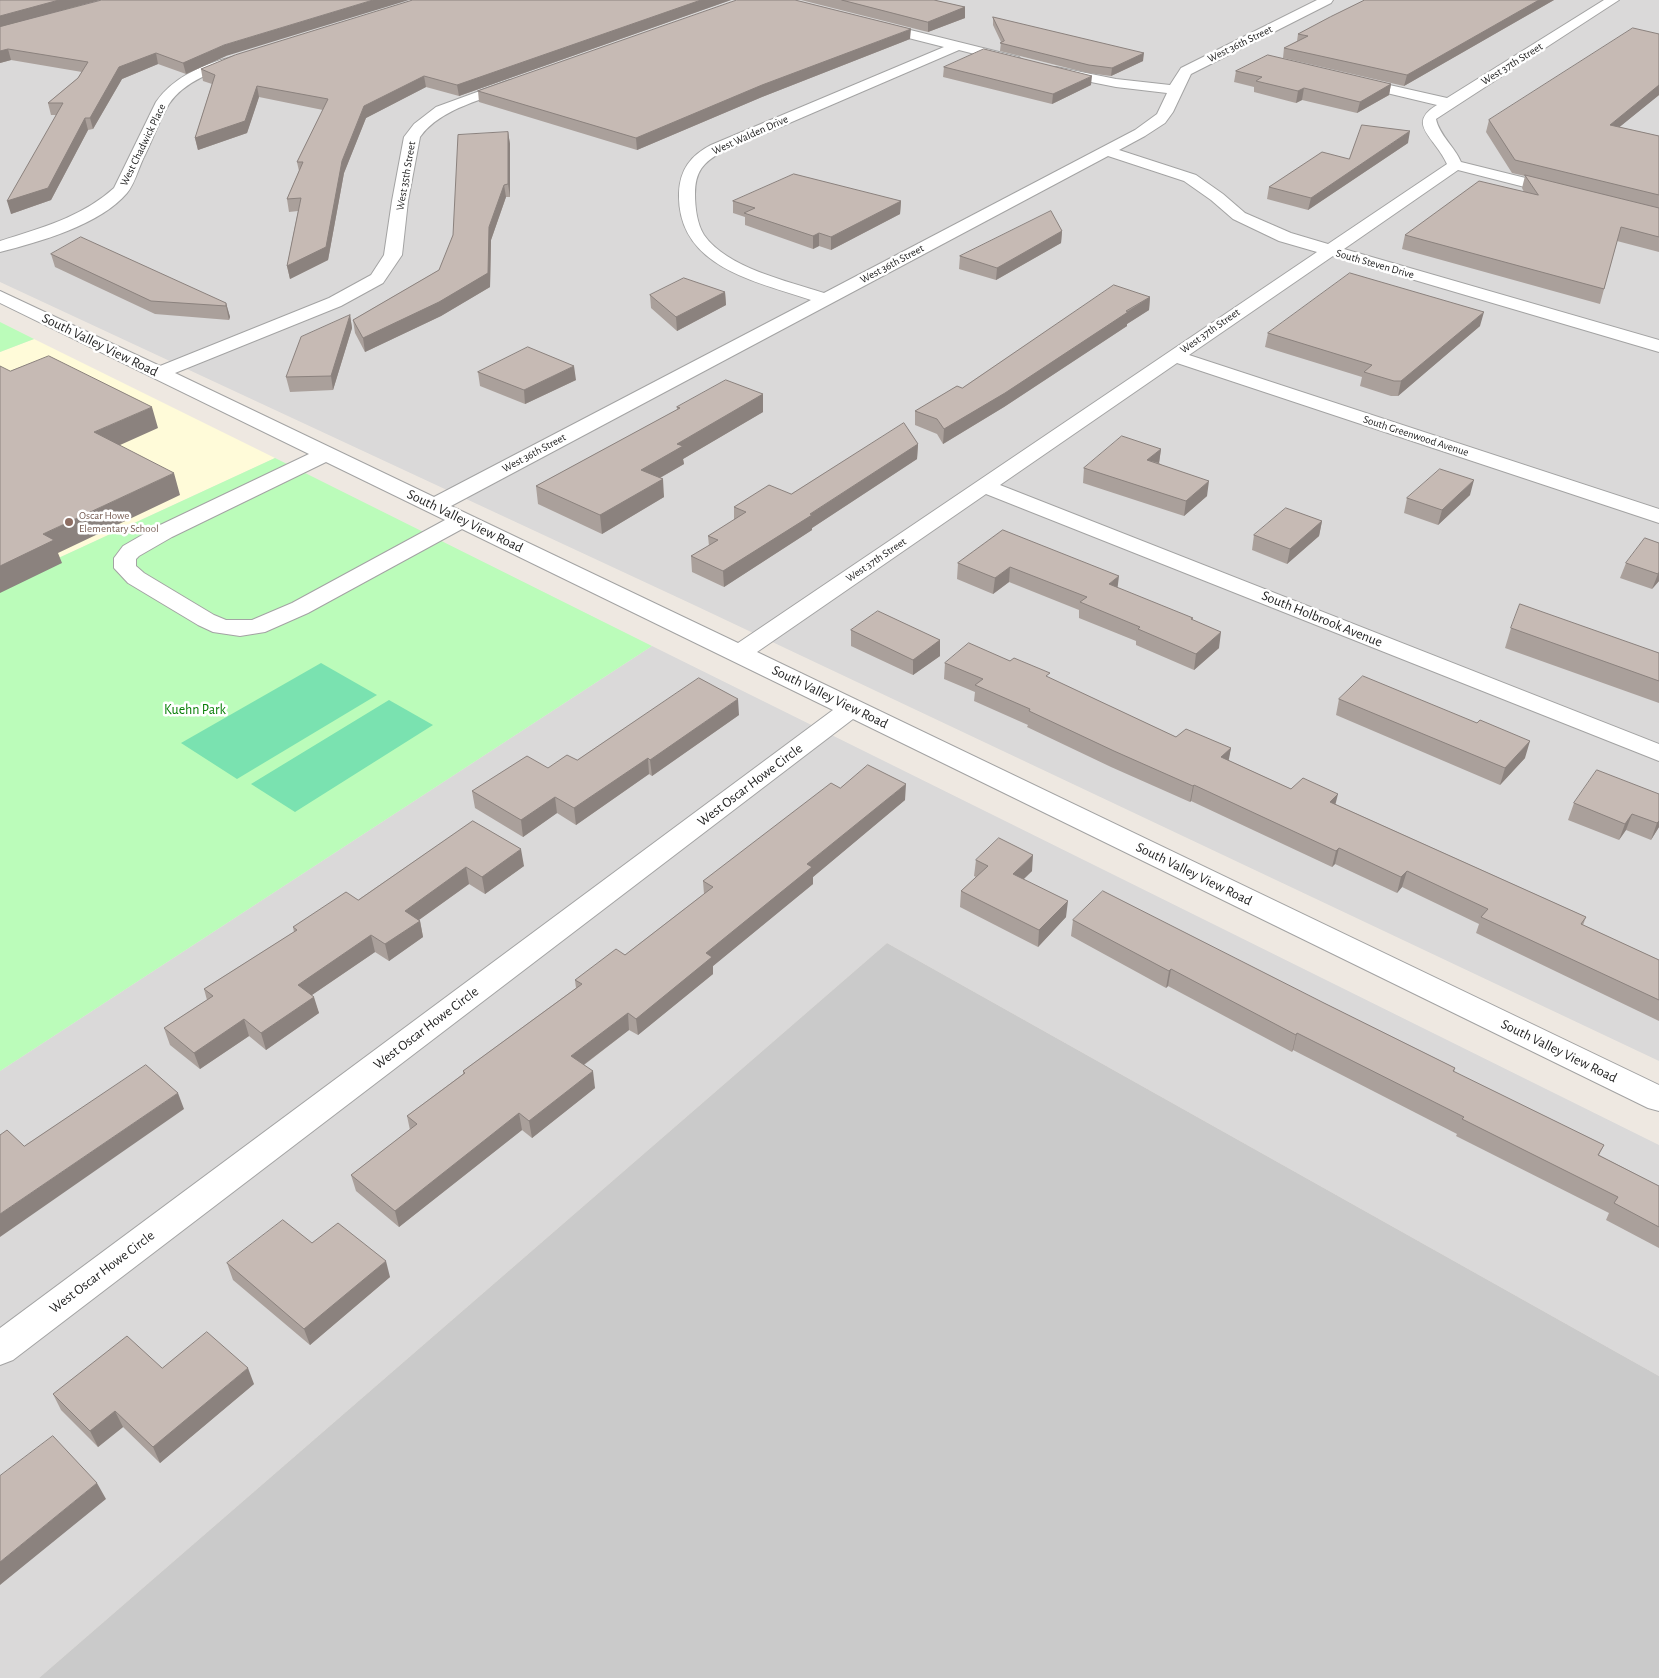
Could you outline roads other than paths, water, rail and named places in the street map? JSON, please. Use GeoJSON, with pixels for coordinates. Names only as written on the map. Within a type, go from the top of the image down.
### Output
{"type":"FeatureCollection","features":[{"type":"Feature","properties":{"kind":"street","name":"West 36th Street"},"geometry":{"type":"LineString","coordinates":[[434,506],[1153,125],[1163,116],[1180,78],[1186,71],[1327,0]]}},
{"type":"Feature","properties":{"kind":"street","name":"West 37th Street"},"geometry":{"type":"LineString","coordinates":[[740,654],[1327,250],[1455,165],[1445,146],[1430,126],[1429,120],[1432,114],[1613,0]]}},
{"type":"Feature","properties":{"kind":"street"},"geometry":{"type":"LineString","coordinates":[[863,22],[1029,64]]}},
{"type":"Feature","properties":{"kind":"street","name":"West Walden Drive"},"geometry":{"type":"LineString","coordinates":[[826,299],[747,271],[713,255],[696,236],[690,218],[686,183],[689,170],[696,161],[740,138],[958,46]]}},
{"type":"Feature","properties":{"kind":"street"},"geometry":{"type":"LineString","coordinates":[[1226,51],[1245,56]]}},
{"type":"Feature","properties":{"kind":"street","name":"West Chadwick Place"},"geometry":{"type":"LineString","coordinates":[[0,247],[70,222],[104,206],[121,190],[163,102],[171,92],[181,83],[195,76],[250,55]]}},
{"type":"Feature","properties":{"kind":"street"},"geometry":{"type":"LineString","coordinates":[[1046,69],[1107,82],[1174,90]]}},
{"type":"Feature","properties":{"kind":"street"},"geometry":{"type":"LineString","coordinates":[[1342,78],[1449,103]]}},
{"type":"Feature","properties":{"kind":"street","name":"West 35th Street"},"geometry":{"type":"LineString","coordinates":[[159,373],[288,322],[342,298],[377,279],[393,255],[400,201],[412,137],[419,127],[441,110],[526,79]]}},
{"type":"Feature","properties":{"kind":"street","name":"South Steven Drive"},"geometry":{"type":"LineString","coordinates":[[1107,151],[1190,178],[1217,197],[1239,216],[1278,234],[1327,250],[1659,346]]}},
{"type":"Feature","properties":{"kind":"street"},"geometry":{"type":"LineString","coordinates":[[1455,165],[1575,195]]}},
{"type":"Feature","properties":{"kind":"street","name":"South Valley View Road"},"geometry":{"type":"LineString","coordinates":[[0,296],[1659,1099]]}},
{"type":"Feature","properties":{"kind":"street","name":"South Greenwood Avenue"},"geometry":{"type":"LineString","coordinates":[[1174,356],[1659,516]]}},
{"type":"Feature","properties":{"kind":"street"},"geometry":{"type":"LineString","coordinates":[[326,454],[164,532],[132,551],[125,558],[125,568],[136,578],[221,627],[240,629],[257,627],[300,608],[462,520]]}},
{"type":"Feature","properties":{"kind":"street","name":"South Holbrook Avenue"},"geometry":{"type":"LineString","coordinates":[[984,486],[1659,753]]}},
{"type":"Feature","properties":{"kind":"street","name":"West Oscar Howe Circle"},"geometry":{"type":"LineString","coordinates":[[0,1349],[852,708]]}},
{"type":"Feature","properties":{"kind":"place","name":"Oscar Howe Elementary School"},"geometry":{"type":"Point","coordinates":[69,522]}},
{"type":"Feature","properties":{"kind":"park label","name":"Kuehn Park"},"geometry":{"type":"Point","coordinates":[195,710]}}]}
